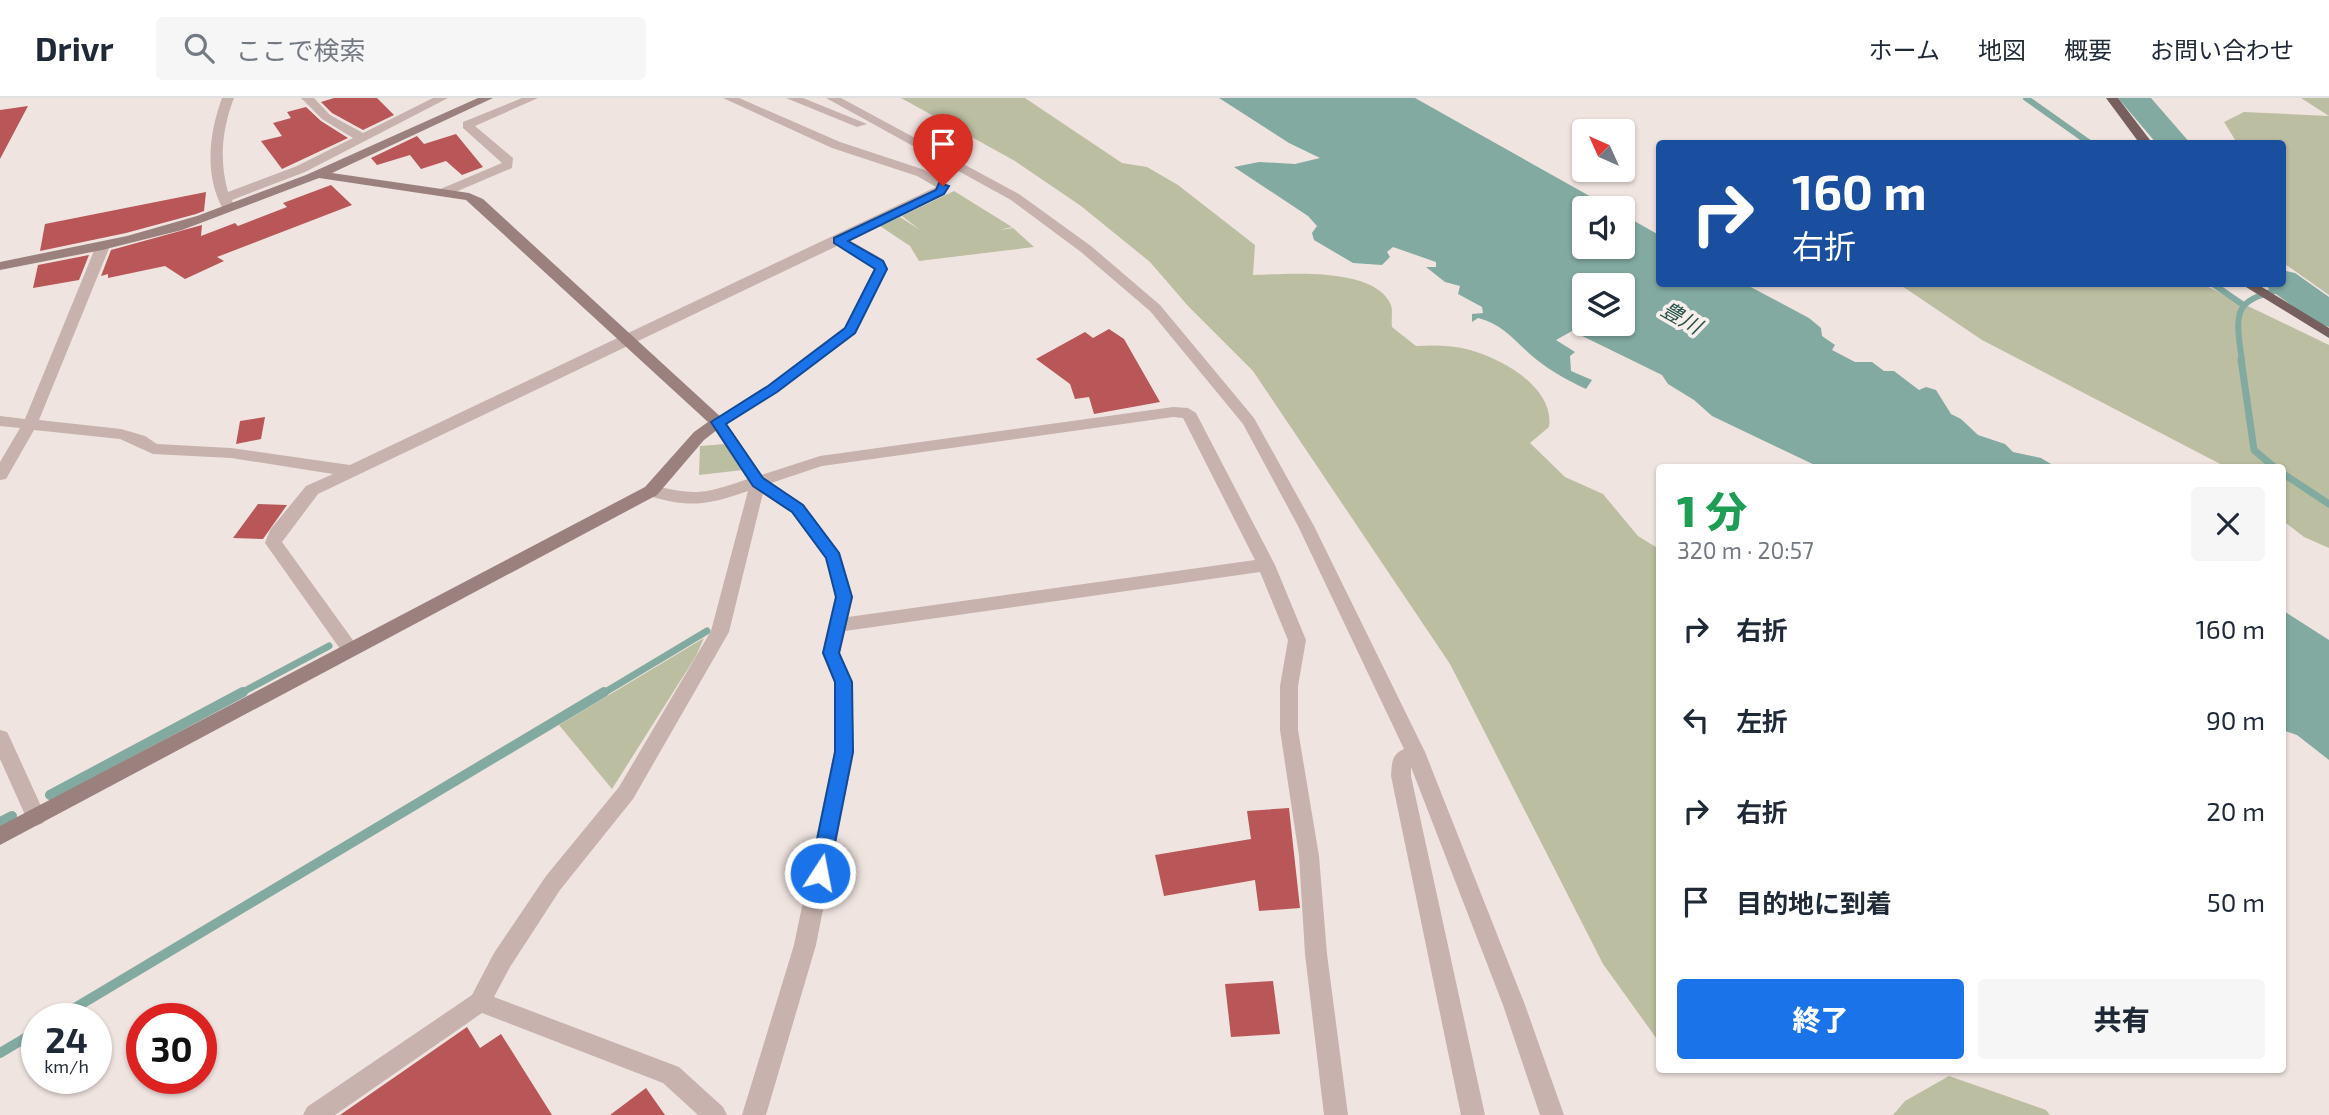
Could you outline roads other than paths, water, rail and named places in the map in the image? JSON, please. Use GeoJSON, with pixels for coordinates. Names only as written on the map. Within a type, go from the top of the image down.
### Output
{"type":"FeatureCollection","features":[{"type":"Feature","properties":{"kind":"main road"},"geometry":{"type":"LineString","coordinates":[[2112,98],[2144,140]]}},
{"type":"Feature","properties":{"kind":"main road"},"geometry":{"type":"LineString","coordinates":[[2252,287],[2329,334]]}},
{"type":"Feature","properties":{"kind":"street"},"geometry":{"type":"LineString","coordinates":[[226,204],[219,189],[216,158],[220,117],[228,98]]}},
{"type":"Feature","properties":{"kind":"street"},"geometry":{"type":"LineString","coordinates":[[307,98],[326,117],[362,138]]}},
{"type":"Feature","properties":{"kind":"street"},"geometry":{"type":"LineString","coordinates":[[226,204],[442,98]]}},
{"type":"Feature","properties":{"kind":"street"},"geometry":{"type":"LineString","coordinates":[[0,266],[103,246],[314,174],[487,98]]}},
{"type":"Feature","properties":{"kind":"street"},"geometry":{"type":"LineString","coordinates":[[442,193],[508,165],[509,162],[467,125],[532,98]]}},
{"type":"Feature","properties":{"kind":"street"},"geometry":{"type":"LineString","coordinates":[[349,648],[273,543],[276,534],[312,490],[940,192],[943,186],[921,173],[836,145],[729,98]]}},
{"type":"Feature","properties":{"kind":"street"},"geometry":{"type":"LineString","coordinates":[[792,98],[878,132],[901,137]]}},
{"type":"Feature","properties":{"kind":"street"},"geometry":{"type":"LineString","coordinates":[[832,98],[901,137],[931,149],[1014,197],[1086,249],[1155,308],[1249,422],[1306,526],[1415,752],[1514,1005],[1552,1115]]}},
{"type":"Feature","properties":{"kind":"street"},"geometry":{"type":"LineString","coordinates":[[314,174],[470,197],[478,202],[718,422],[758,482],[798,509],[834,557],[844,597],[831,653],[843,682],[844,752],[805,945],[754,1115]]}},
{"type":"Feature","properties":{"kind":"street"},"geometry":{"type":"LineString","coordinates":[[0,836],[349,648],[651,491],[699,436],[773,389],[851,330],[881,269],[879,263],[839,240]]}},
{"type":"Feature","properties":{"kind":"street"},"geometry":{"type":"LineString","coordinates":[[0,475],[30,424],[103,246]]}},
{"type":"Feature","properties":{"kind":"street"},"geometry":{"type":"LineString","coordinates":[[651,491],[689,500],[710,498],[820,461],[1160,414],[1188,413],[1266,565],[1297,640],[1289,686],[1289,730],[1309,856],[1316,954],[1336,1115]]}},
{"type":"Feature","properties":{"kind":"street"},"geometry":{"type":"LineString","coordinates":[[0,421],[121,434],[140,440],[153,449],[230,453],[352,471]]}},
{"type":"Feature","properties":{"kind":"street"},"geometry":{"type":"LineString","coordinates":[[315,1115],[480,1002],[502,960],[552,883],[626,793],[720,632],[758,482]]}},
{"type":"Feature","properties":{"kind":"street"},"geometry":{"type":"LineString","coordinates":[[839,625],[1266,565]]}},
{"type":"Feature","properties":{"kind":"street"},"geometry":{"type":"LineString","coordinates":[[0,738],[36,817]]}},
{"type":"Feature","properties":{"kind":"street"},"geometry":{"type":"LineString","coordinates":[[1415,752],[1402,759],[1401,776],[1474,1115]]}},
{"type":"Feature","properties":{"kind":"street"},"geometry":{"type":"LineString","coordinates":[[480,1002],[671,1075],[715,1115]]}},
{"type":"Feature","properties":{"kind":"water","name":"豊川"},"geometry":{"type":"Polygon","coordinates":[[[1219,98],[1415,98],[1590,196],[1572,196],[1572,259],[1635,259],[1635,221],[1656,233],[1656,287],[1751,287],[1809,318],[1821,328],[1822,336],[1835,345],[1832,350],[1855,362],[1872,362],[1884,371],[1894,371],[1919,390],[1926,387],[1936,390],[1951,414],[1961,419],[1978,435],[2005,444],[2013,452],[2041,458],[2051,464],[1813,464],[1712,416],[1694,400],[1668,384],[1662,375],[1582,336],[1635,336],[1635,273],[1572,273],[1572,331],[1556,340],[1575,352],[1570,356],[1571,371],[1592,380],[1586,389],[1543,364],[1496,325],[1478,318],[1472,322],[1472,314],[1483,313],[1482,307],[1458,294],[1460,286],[1445,282],[1426,267],[1436,267],[1436,262],[1393,247],[1387,252],[1390,257],[1382,265],[1353,263],[1314,240],[1312,233],[1317,226],[1308,216],[1234,167],[1259,162],[1295,164],[1320,158],[1289,143],[1219,98]]]}},
{"type":"Feature","properties":{"kind":"water"},"geometry":{"type":"Polygon","coordinates":[[[2286,613],[2329,640],[2329,760],[2297,735],[2286,731],[2286,613]]]}},
{"type":"Feature","properties":{"kind":"waterway"},"geometry":{"type":"LineString","coordinates":[[2026,98],[2085,140]]}},
{"type":"Feature","properties":{"kind":"waterway"},"geometry":{"type":"LineString","coordinates":[[2134,98],[2171,140]]}},
{"type":"Feature","properties":{"kind":"waterway"},"geometry":{"type":"LineString","coordinates":[[2286,284],[2329,315]]}},
{"type":"Feature","properties":{"kind":"waterway"},"geometry":{"type":"LineString","coordinates":[[2217,287],[2242,304]]}},
{"type":"Feature","properties":{"kind":"waterway"},"geometry":{"type":"LineString","coordinates":[[2242,361],[2238,328],[2242,308],[2258,296],[2291,287]]}},
{"type":"Feature","properties":{"kind":"waterway"},"geometry":{"type":"LineString","coordinates":[[2241,359],[2254,450],[2270,464]]}},
{"type":"Feature","properties":{"kind":"waterway"},"geometry":{"type":"LineString","coordinates":[[2286,476],[2329,504]]}},
{"type":"Feature","properties":{"kind":"waterway"},"geometry":{"type":"LineString","coordinates":[[602,694],[707,631]]}},
{"type":"Feature","properties":{"kind":"waterway"},"geometry":{"type":"LineString","coordinates":[[239,694],[329,646]]}},
{"type":"Feature","properties":{"kind":"waterway"},"geometry":{"type":"LineString","coordinates":[[50,795],[243,692]]}},
{"type":"Feature","properties":{"kind":"waterway"},"geometry":{"type":"LineString","coordinates":[[83,1003],[604,692]]}},
{"type":"Feature","properties":{"kind":"waterway"},"geometry":{"type":"LineString","coordinates":[[0,822],[12,816]]}},
{"type":"Feature","properties":{"kind":"waterway"},"geometry":{"type":"LineString","coordinates":[[0,1053],[21,1041]]}}]}
